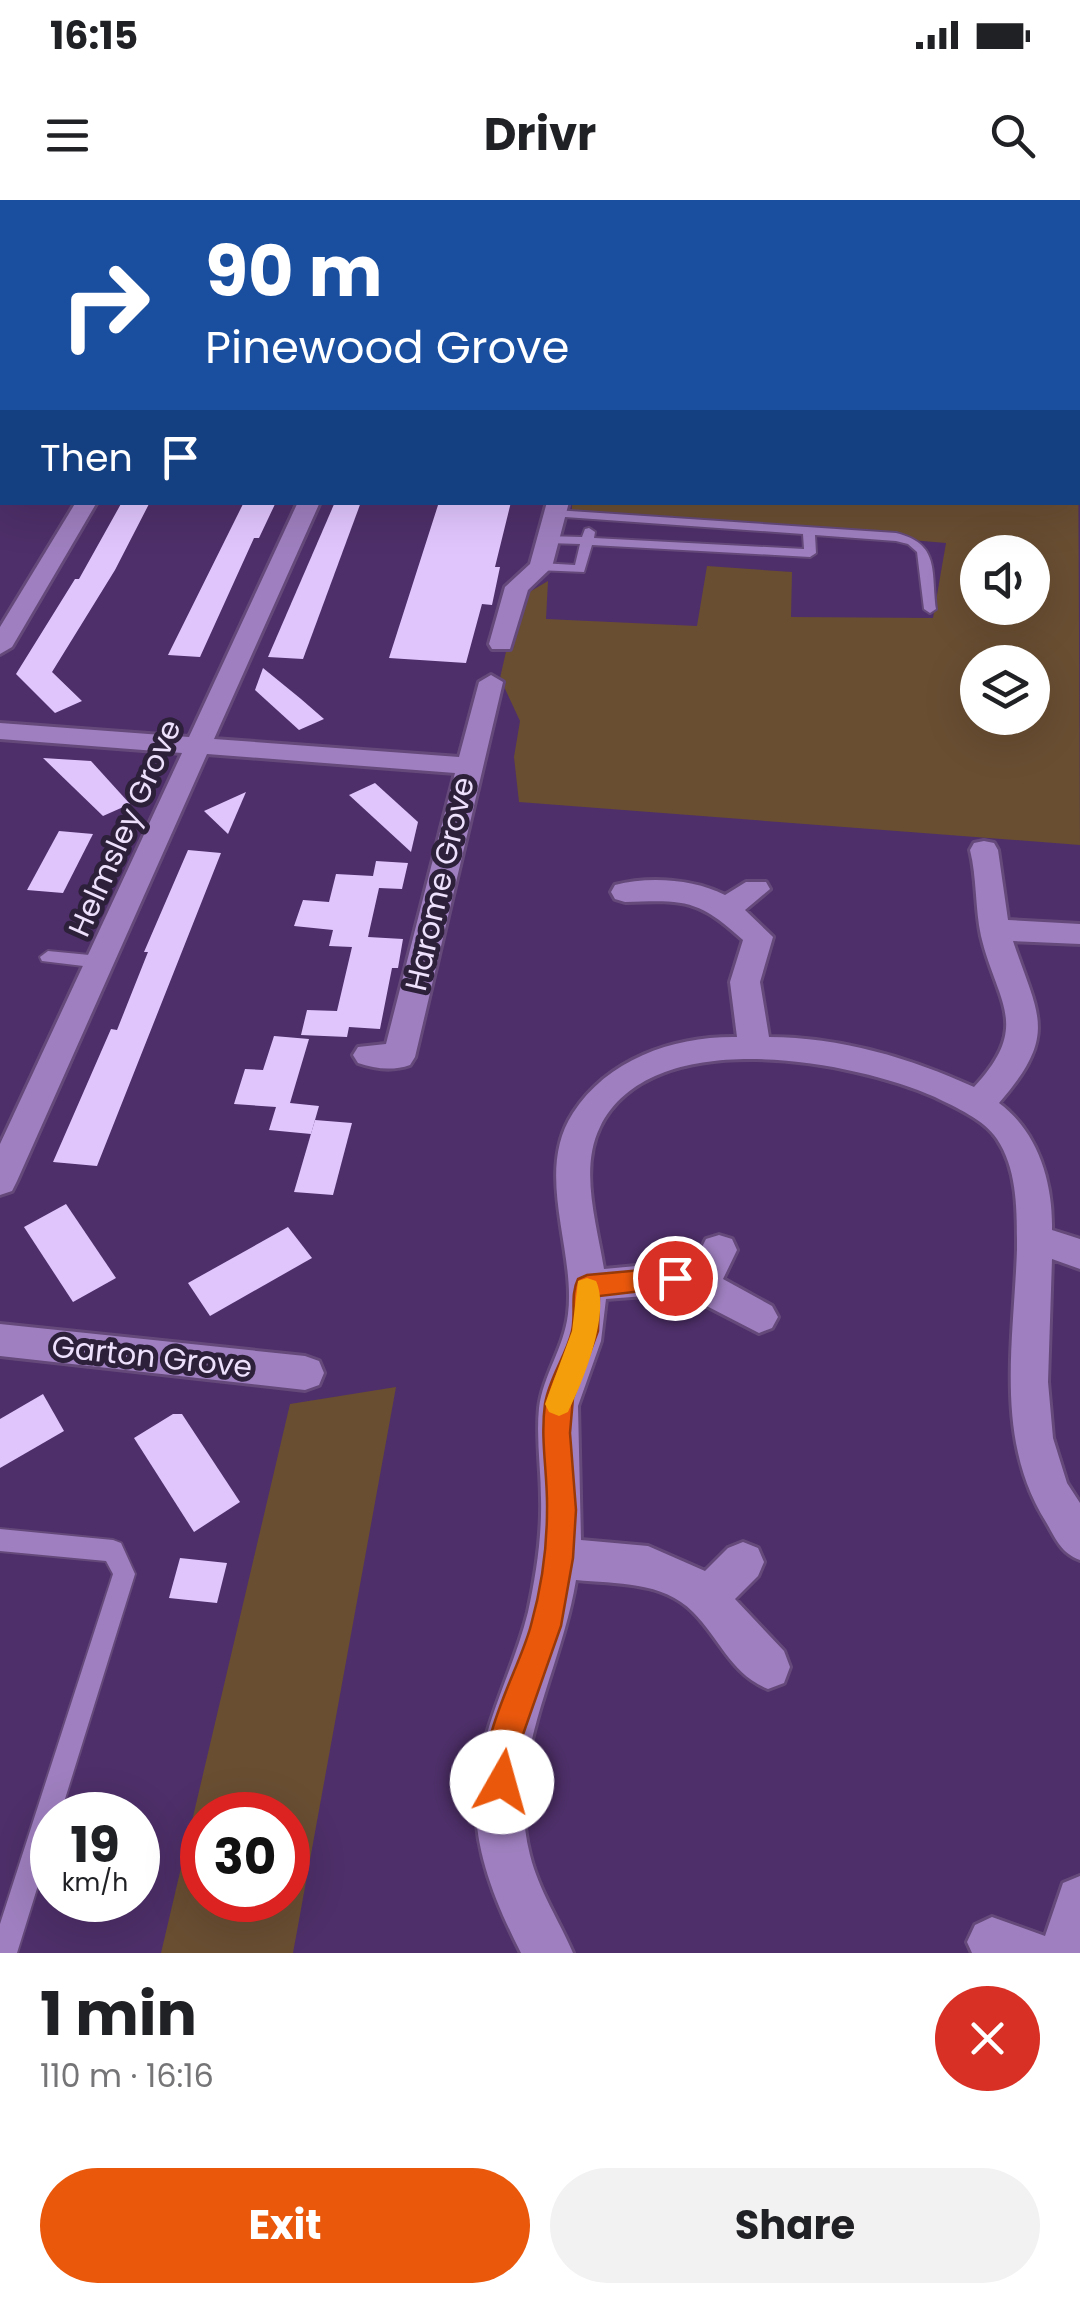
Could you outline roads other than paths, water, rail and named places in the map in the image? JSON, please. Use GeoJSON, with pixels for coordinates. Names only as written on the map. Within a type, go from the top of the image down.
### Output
{"type":"FeatureCollection","features":[{"type":"Feature","properties":{"kind":"street"},"geometry":{"type":"LineString","coordinates":[[0,646],[85,505]]}},
{"type":"Feature","properties":{"kind":"street","name":"Helmsley Grove"},"geometry":{"type":"LineString","coordinates":[[0,1181],[308,505]]}},
{"type":"Feature","properties":{"kind":"street"},"geometry":{"type":"LineString","coordinates":[[501,644],[517,587],[541,567],[556,508]]}},
{"type":"Feature","properties":{"kind":"street","name":"Harome Grove"},"geometry":{"type":"LineString","coordinates":[[369,1055],[399,1057],[491,682]]}},
{"type":"Feature","properties":{"kind":"street"},"geometry":{"type":"LineString","coordinates":[[0,731],[468,766]]}},
{"type":"Feature","properties":{"kind":"street"},"geometry":{"type":"LineString","coordinates":[[978,1104],[1002,1080],[1019,1052],[1026,1022],[995,930],[992,874],[984,850]]}},
{"type":"Feature","properties":{"kind":"street"},"geometry":{"type":"LineString","coordinates":[[726,908],[756,889]]}},
{"type":"Feature","properties":{"kind":"street"},"geometry":{"type":"LineString","coordinates":[[626,892],[706,895],[758,936],[759,949],[747,968],[744,985],[754,1046]]}},
{"type":"Feature","properties":{"kind":"street"},"geometry":{"type":"LineString","coordinates":[[995,930],[1080,934]]}},
{"type":"Feature","properties":{"kind":"street"},"geometry":{"type":"LineString","coordinates":[[548,1953],[524,1915],[500,1821],[504,1743],[546,1626],[558,1558],[562,1510],[556,1433],[559,1398],[585,1331],[587,1286],[574,1212],[574,1161],[585,1120],[611,1084],[662,1060],[709,1048],[790,1047],[929,1079],[978,1104],[1009,1127],[1029,1154],[1045,1192],[1033,1419],[1044,1476],[1068,1526],[1080,1540]]}},
{"type":"Feature","properties":{"kind":"street"},"geometry":{"type":"LineString","coordinates":[[1045,1242],[1080,1254]]}},
{"type":"Feature","properties":{"kind":"street"},"geometry":{"type":"LineString","coordinates":[[703,1283],[720,1250]]}},
{"type":"Feature","properties":{"kind":"street"},"geometry":{"type":"LineString","coordinates":[[587,1286],[675,1278],[703,1283],[760,1316]]}},
{"type":"Feature","properties":{"kind":"street","name":"Garton Grove"},"geometry":{"type":"LineString","coordinates":[[0,1340],[304,1373]]}},
{"type":"Feature","properties":{"kind":"street"},"geometry":{"type":"LineString","coordinates":[[558,1558],[648,1566],[680,1579],[708,1597],[734,1634],[768,1667]]}},
{"type":"Feature","properties":{"kind":"street"},"geometry":{"type":"LineString","coordinates":[[708,1597],[744,1562]]}},
{"type":"Feature","properties":{"kind":"street"},"geometry":{"type":"LineString","coordinates":[[1064,1953],[1080,1900]]}},
{"type":"Feature","properties":{"kind":"lane"},"geometry":{"type":"LineString","coordinates":[[556,508],[593,517],[912,541],[923,551],[930,609]]}},
{"type":"Feature","properties":{"kind":"lane"},"geometry":{"type":"LineString","coordinates":[[541,567],[580,570],[593,517]]}},
{"type":"Feature","properties":{"kind":"lane"},"geometry":{"type":"LineString","coordinates":[[548,539],[810,553],[809,531]]}},
{"type":"Feature","properties":{"kind":"lane"},"geometry":{"type":"LineString","coordinates":[[48,957],[100,962]]}},
{"type":"Feature","properties":{"kind":"lane"},"geometry":{"type":"LineString","coordinates":[[0,1540],[112,1551],[124,1574],[4,1953]]}}]}
